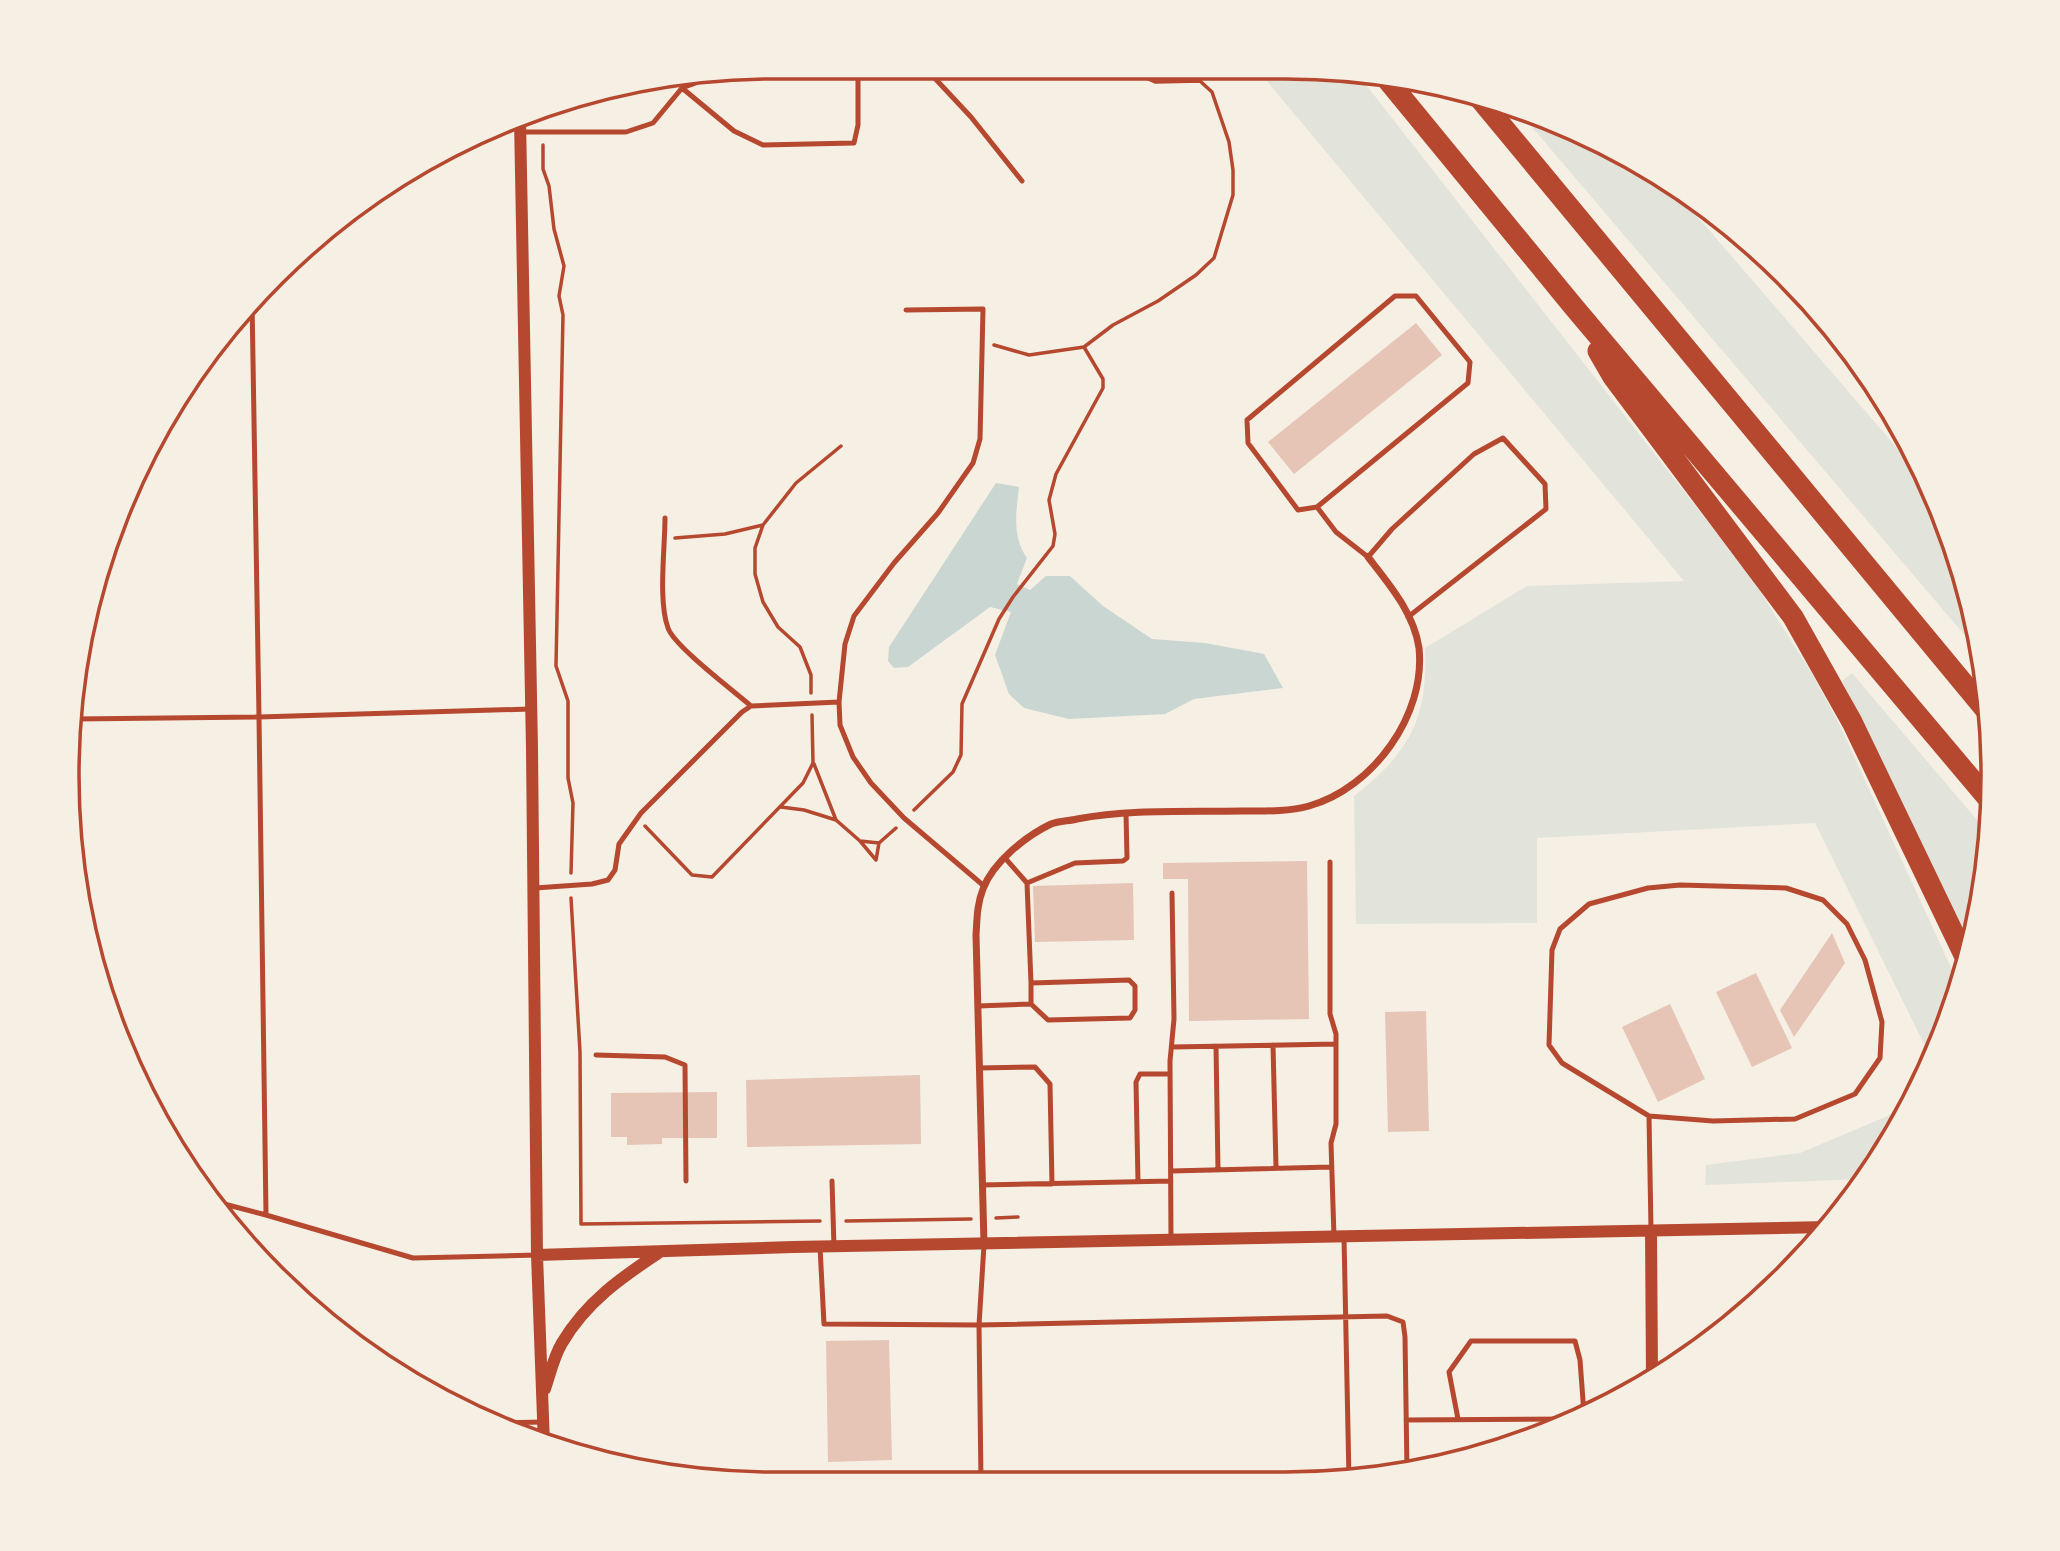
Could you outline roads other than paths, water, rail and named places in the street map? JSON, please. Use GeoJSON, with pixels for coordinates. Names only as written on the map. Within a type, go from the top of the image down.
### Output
{"type":"FeatureCollection","features":[{"type":"Feature","properties":{"kind":"highway"},"geometry":{"type":"LineString","coordinates":[[1394,88],[1573,306],[1981,790]]}},
{"type":"Feature","properties":{"kind":"highway"},"geometry":{"type":"LineString","coordinates":[[1489,110],[1977,699]]}},
{"type":"Feature","properties":{"kind":"highway"},"geometry":{"type":"LineString","coordinates":[[1573,306],[1612,377],[1793,617],[1852,722],[1960,947]]}},
{"type":"Feature","properties":{"kind":"highway"},"geometry":{"type":"LineString","coordinates":[[1940,655],[1974,681]]}},
{"type":"Feature","properties":{"kind":"street"},"geometry":{"type":"LineString","coordinates":[[520,128],[531,709],[537,1255],[544,1432]]}},
{"type":"Feature","properties":{"kind":"street"},"geometry":{"type":"LineString","coordinates":[[984,1245],[976,935],[977,911],[984,886],[1018,845],[1052,824],[1126,813],[1270,811],[1308,806],[1342,792],[1388,749],[1407,718],[1418,681],[1419,647],[1402,599],[1368,557]]}},
{"type":"Feature","properties":{"kind":"street"},"geometry":{"type":"LineString","coordinates":[[537,1255],[1814,1227]]}},
{"type":"Feature","properties":{"kind":"street"},"geometry":{"type":"LineString","coordinates":[[1651,1230],[1651,1368]]}},
{"type":"Feature","properties":{"kind":"street"},"geometry":{"type":"LineString","coordinates":[[543,1396],[561,1345],[584,1310],[612,1284],[660,1252]]}},
{"type":"Feature","properties":{"kind":"lane"},"geometry":{"type":"LineString","coordinates":[[682,88],[734,131],[762,145],[854,143],[858,125],[859,79]]}},
{"type":"Feature","properties":{"kind":"lane"},"geometry":{"type":"LineString","coordinates":[[936,79],[971,117],[1022,181]]}},
{"type":"Feature","properties":{"kind":"lane"},"geometry":{"type":"LineString","coordinates":[[524,126],[626,132],[653,123],[682,88],[691,84]]}},
{"type":"Feature","properties":{"kind":"lane"},"geometry":{"type":"LineString","coordinates":[[1395,296],[1416,296],[1470,362],[1468,383],[1317,507],[1298,510],[1248,443],[1247,420],[1395,296]]}},
{"type":"Feature","properties":{"kind":"lane"},"geometry":{"type":"LineString","coordinates":[[906,310],[983,309],[980,439],[973,463],[938,513],[894,563],[854,616],[845,644],[839,702],[840,725],[853,757],[870,783],[905,819],[984,886]]}},
{"type":"Feature","properties":{"kind":"lane"},"geometry":{"type":"LineString","coordinates":[[252,316],[266,1215]]}},
{"type":"Feature","properties":{"kind":"lane"},"geometry":{"type":"LineString","coordinates":[[1317,507],[1336,532],[1368,557],[1392,528],[1474,454],[1503,438],[1545,484],[1546,509],[1408,617]]}},
{"type":"Feature","properties":{"kind":"lane"},"geometry":{"type":"LineString","coordinates":[[665,518],[664,611],[668,631],[702,666],[751,706]]}},
{"type":"Feature","properties":{"kind":"lane"},"geometry":{"type":"LineString","coordinates":[[532,888],[592,884],[608,880],[615,870],[619,844],[638,818],[751,706],[839,702]]}},
{"type":"Feature","properties":{"kind":"lane"},"geometry":{"type":"LineString","coordinates":[[81,719],[531,709]]}},
{"type":"Feature","properties":{"kind":"lane"},"geometry":{"type":"LineString","coordinates":[[1027,883],[1075,863],[1123,861],[1127,858],[1126,813]]}},
{"type":"Feature","properties":{"kind":"lane"},"geometry":{"type":"LineString","coordinates":[[1005,858],[1027,883],[1031,1004]]}},
{"type":"Feature","properties":{"kind":"lane"},"geometry":{"type":"LineString","coordinates":[[1330,862],[1330,1014],[1336,1034],[1336,1124],[1331,1143],[1345,1316],[1349,1469]]}},
{"type":"Feature","properties":{"kind":"lane"},"geometry":{"type":"LineString","coordinates":[[1680,885],[1786,887],[1823,900],[1847,924],[1859,948],[1882,1022],[1880,1058],[1855,1094],[1795,1119],[1713,1121],[1649,1116],[1562,1063],[1549,1045],[1552,950],[1560,929],[1589,904],[1648,888],[1680,885]]}},
{"type":"Feature","properties":{"kind":"lane"},"geometry":{"type":"LineString","coordinates":[[1171,1240],[1170,1074],[1174,1019],[1172,893]]}},
{"type":"Feature","properties":{"kind":"lane"},"geometry":{"type":"LineString","coordinates":[[978,1006],[1031,1004],[1048,1020],[1130,1018],[1135,1010],[1135,986],[1129,980],[1031,983]]}},
{"type":"Feature","properties":{"kind":"lane"},"geometry":{"type":"LineString","coordinates":[[1172,1046],[1336,1044]]}},
{"type":"Feature","properties":{"kind":"lane"},"geometry":{"type":"LineString","coordinates":[[1273,1045],[1276,1167]]}},
{"type":"Feature","properties":{"kind":"lane"},"geometry":{"type":"LineString","coordinates":[[1216,1046],[1218,1170]]}},
{"type":"Feature","properties":{"kind":"lane"},"geometry":{"type":"LineString","coordinates":[[596,1055],[665,1057],[685,1065],[686,1181]]}},
{"type":"Feature","properties":{"kind":"lane"},"geometry":{"type":"LineString","coordinates":[[979,1068],[1035,1068],[1050,1084],[1052,1184]]}},
{"type":"Feature","properties":{"kind":"lane"},"geometry":{"type":"LineString","coordinates":[[1138,1182],[1136,1082],[1140,1074],[1170,1074]]}},
{"type":"Feature","properties":{"kind":"lane"},"geometry":{"type":"LineString","coordinates":[[1649,1116],[1651,1230]]}},
{"type":"Feature","properties":{"kind":"lane"},"geometry":{"type":"LineString","coordinates":[[1171,1171],[1332,1167]]}},
{"type":"Feature","properties":{"kind":"lane"},"geometry":{"type":"LineString","coordinates":[[832,1181],[834,1247]]}},
{"type":"Feature","properties":{"kind":"lane"},"geometry":{"type":"LineString","coordinates":[[982,1185],[1171,1181]]}},
{"type":"Feature","properties":{"kind":"lane"},"geometry":{"type":"LineString","coordinates":[[227,1205],[413,1258],[537,1255]]}},
{"type":"Feature","properties":{"kind":"lane"},"geometry":{"type":"LineString","coordinates":[[981,1472],[979,1325],[984,1245]]}},
{"type":"Feature","properties":{"kind":"lane"},"geometry":{"type":"LineString","coordinates":[[820,1247],[824,1324],[979,1325],[1387,1316],[1403,1322],[1407,1461]]}},
{"type":"Feature","properties":{"kind":"lane"},"geometry":{"type":"LineString","coordinates":[[1458,1419],[1449,1372],[1471,1341],[1575,1341],[1580,1360],[1583,1404]]}},
{"type":"Feature","properties":{"kind":"lane"},"geometry":{"type":"LineString","coordinates":[[1406,1420],[1551,1419]]}},
{"type":"Feature","properties":{"kind":"lane"},"geometry":{"type":"LineString","coordinates":[[518,1423],[544,1422]]}}]}
